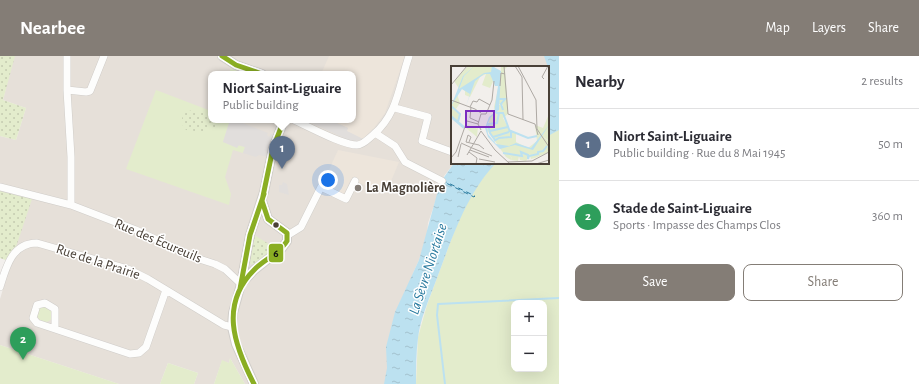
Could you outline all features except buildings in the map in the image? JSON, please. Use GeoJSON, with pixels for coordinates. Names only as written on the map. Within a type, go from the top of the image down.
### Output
{"type":"FeatureCollection","features":[{"type":"Feature","properties":{"kind":"street"},"geometry":{"type":"LineString","coordinates":[[67,56],[67,90],[71,157],[71,205]]}},
{"type":"Feature","properties":{"kind":"street"},"geometry":{"type":"LineString","coordinates":[[67,90],[90,91],[104,56]]}},
{"type":"Feature","properties":{"kind":"street"},"geometry":{"type":"LineString","coordinates":[[222,56],[236,65],[253,71]]}},
{"type":"Feature","properties":{"kind":"street"},"geometry":{"type":"LineString","coordinates":[[301,123],[348,143],[359,145],[375,133],[395,108],[409,56]]}},
{"type":"Feature","properties":{"kind":"street"},"geometry":{"type":"LineString","coordinates":[[395,108],[428,117],[422,141],[451,152]]}},
{"type":"Feature","properties":{"kind":"street"},"geometry":{"type":"LineString","coordinates":[[254,384],[238,352],[232,327],[234,306],[241,284],[244,265],[255,220],[262,201],[274,148],[283,123]]}},
{"type":"Feature","properties":{"kind":"street"},"geometry":{"type":"LineString","coordinates":[[375,133],[395,146],[405,162],[442,181]]}},
{"type":"Feature","properties":{"kind":"street"},"geometry":{"type":"LineString","coordinates":[[288,235],[302,227],[321,188],[346,199],[355,181]]}},
{"type":"Feature","properties":{"kind":"street","name":"Rue des Écureuils"},"geometry":{"type":"LineString","coordinates":[[0,187],[71,205],[136,230],[193,257],[225,269],[241,284]]}},
{"type":"Feature","properties":{"kind":"street"},"geometry":{"type":"LineString","coordinates":[[262,201],[268,219]]}},
{"type":"Feature","properties":{"kind":"street"},"geometry":{"type":"LineString","coordinates":[[255,220],[261,217],[268,219],[288,235]]}},
{"type":"Feature","properties":{"kind":"street"},"geometry":{"type":"LineString","coordinates":[[241,284],[254,270],[284,246],[288,241],[288,235]]}},
{"type":"Feature","properties":{"kind":"street","name":"Rue de la Prairie"},"geometry":{"type":"LineString","coordinates":[[0,287],[7,265],[17,250],[27,244],[38,243],[128,269],[224,325],[232,327]]}},
{"type":"Feature","properties":{"kind":"street"},"geometry":{"type":"LineString","coordinates":[[244,265],[246,269],[254,270]]}},
{"type":"Feature","properties":{"kind":"street"},"geometry":{"type":"LineString","coordinates":[[55,328],[130,354],[139,353],[146,347],[166,290]]}},
{"type":"Feature","properties":{"kind":"shaded area"},"geometry":{"type":"Polygon","coordinates":[[[14,56],[559,56],[549,70],[549,66],[451,66],[451,164],[453,164],[444,176],[428,223],[427,235],[413,273],[395,384],[245,384],[230,358],[229,363],[222,361],[214,384],[194,384],[198,373],[168,363],[160,384],[119,384],[0,345],[0,299],[11,262],[0,186],[0,136],[16,140],[26,108],[3,100],[14,56]]]}},
{"type":"Feature","properties":{"kind":"shaded area"},"geometry":{"type":"Polygon","coordinates":[[[329,56],[405,56],[385,113],[374,128],[363,139],[346,131],[348,128],[337,123],[356,123],[356,71],[322,71],[329,56]]]}},
{"type":"Feature","properties":{"kind":"shaded area"},"geometry":{"type":"Polygon","coordinates":[[[229,123],[243,123],[268,133],[267,135],[269,137],[271,134],[275,135],[268,157],[259,155],[256,157],[243,153],[245,147],[239,145],[237,148],[223,142],[229,123]]]}},
{"type":"Feature","properties":{"kind":"shaded area"},"geometry":{"type":"Polygon","coordinates":[[[311,123],[337,123],[348,128],[347,131],[363,139],[357,141],[349,140],[311,123]]]}},
{"type":"Feature","properties":{"kind":"shaded area"},"geometry":{"type":"Polygon","coordinates":[[[338,150],[399,162],[389,186],[387,185],[383,193],[351,179],[344,195],[322,185],[338,150]]]}},
{"type":"Feature","properties":{"kind":"shaded area"},"geometry":{"type":"Polygon","coordinates":[[[283,182],[287,184],[289,195],[279,192],[279,185],[282,185],[283,182]]]}},
{"type":"Feature","properties":{"kind":"green space"},"geometry":{"type":"Polygon","coordinates":[[[0,56],[15,56],[3,100],[26,108],[16,140],[0,136],[0,56]]]}},
{"type":"Feature","properties":{"kind":"green space"},"geometry":{"type":"Polygon","coordinates":[[[231,67],[242,71],[230,71],[231,67]]]}},
{"type":"Feature","properties":{"kind":"green space"},"geometry":{"type":"Polygon","coordinates":[[[156,90],[208,110],[208,123],[229,123],[223,142],[245,147],[243,153],[233,150],[225,177],[231,194],[229,205],[126,169],[156,90]]]}},
{"type":"Feature","properties":{"kind":"green space"},"geometry":{"type":"Polygon","coordinates":[[[193,110],[200,113],[205,113],[208,115],[208,123],[219,123],[218,128],[212,127],[204,132],[186,130],[182,124],[182,117],[189,111],[193,110]]]}},
{"type":"Feature","properties":{"kind":"green space"},"geometry":{"type":"Polygon","coordinates":[[[559,129],[559,384],[416,384],[418,337],[427,305],[477,170],[489,164],[549,164],[549,134],[559,129]]]}},
{"type":"Feature","properties":{"kind":"green space"},"geometry":{"type":"Polygon","coordinates":[[[0,186],[32,199],[11,262],[0,258],[0,186]]]}},
{"type":"Feature","properties":{"kind":"green space"},"geometry":{"type":"Polygon","coordinates":[[[254,235],[274,247],[255,266],[247,262],[251,240],[254,235]]]}},
{"type":"Feature","properties":{"kind":"green space"},"geometry":{"type":"Polygon","coordinates":[[[45,306],[52,311],[53,314],[48,321],[45,322],[38,317],[37,314],[42,307],[45,306]]]}},
{"type":"Feature","properties":{"kind":"green space"},"geometry":{"type":"Polygon","coordinates":[[[0,345],[113,382],[119,384],[0,384],[0,345]]]}},
{"type":"Feature","properties":{"kind":"green space"},"geometry":{"type":"Polygon","coordinates":[[[230,358],[245,384],[214,384],[222,360],[229,363],[230,358]]]}},
{"type":"Feature","properties":{"kind":"green space"},"geometry":{"type":"Polygon","coordinates":[[[168,363],[198,373],[194,384],[160,384],[168,363]]]}},
{"type":"Feature","properties":{"kind":"water"},"geometry":{"type":"Polygon","coordinates":[[[544,56],[559,56],[559,130],[549,135],[549,66],[548,66],[544,56]]]}},
{"type":"Feature","properties":{"kind":"water","name":"La Sèvre Niortaise"},"geometry":{"type":"Polygon","coordinates":[[[453,164],[495,164],[475,190],[459,221],[427,305],[420,325],[418,338],[416,355],[416,384],[384,384],[387,368],[386,347],[395,312],[419,260],[440,183],[453,164]]]}},
{"type":"Feature","properties":{"kind":"waterway"},"geometry":{"type":"LineString","coordinates":[[445,384],[437,315],[438,304],[559,298]]}},
{"type":"Feature","properties":{"kind":"ferry route"},"geometry":{"type":"LineString","coordinates":[[442,180],[475,196],[474,197],[442,180]]}},
{"type":"Feature","properties":{"kind":"transit line","name":"6"},"geometry":{"type":"LineString","coordinates":[[222,56],[236,65],[253,71]]}},
{"type":"Feature","properties":{"kind":"transit line","name":"6"},"geometry":{"type":"LineString","coordinates":[[254,384],[236,340],[234,310],[237,296],[244,282],[259,265],[276,253],[287,241],[287,233],[268,219],[262,201],[273,148],[283,123]]}},
{"type":"Feature","properties":{"kind":"transit line","name":"6"},"geometry":{"type":"LineString","coordinates":[[240,289],[250,235],[264,194]]}},
{"type":"Feature","properties":{"kind":"place","name":"Niort Saint-Liguaire"},"geometry":{"type":"Point","coordinates":[282,169]}},
{"type":"Feature","properties":{"kind":"place","name":"La Magnolière"},"geometry":{"type":"Point","coordinates":[358,188]}},
{"type":"Feature","properties":{"kind":"place","name":"Stade de Saint-Liguaire"},"geometry":{"type":"Point","coordinates":[23,360]}}]}
